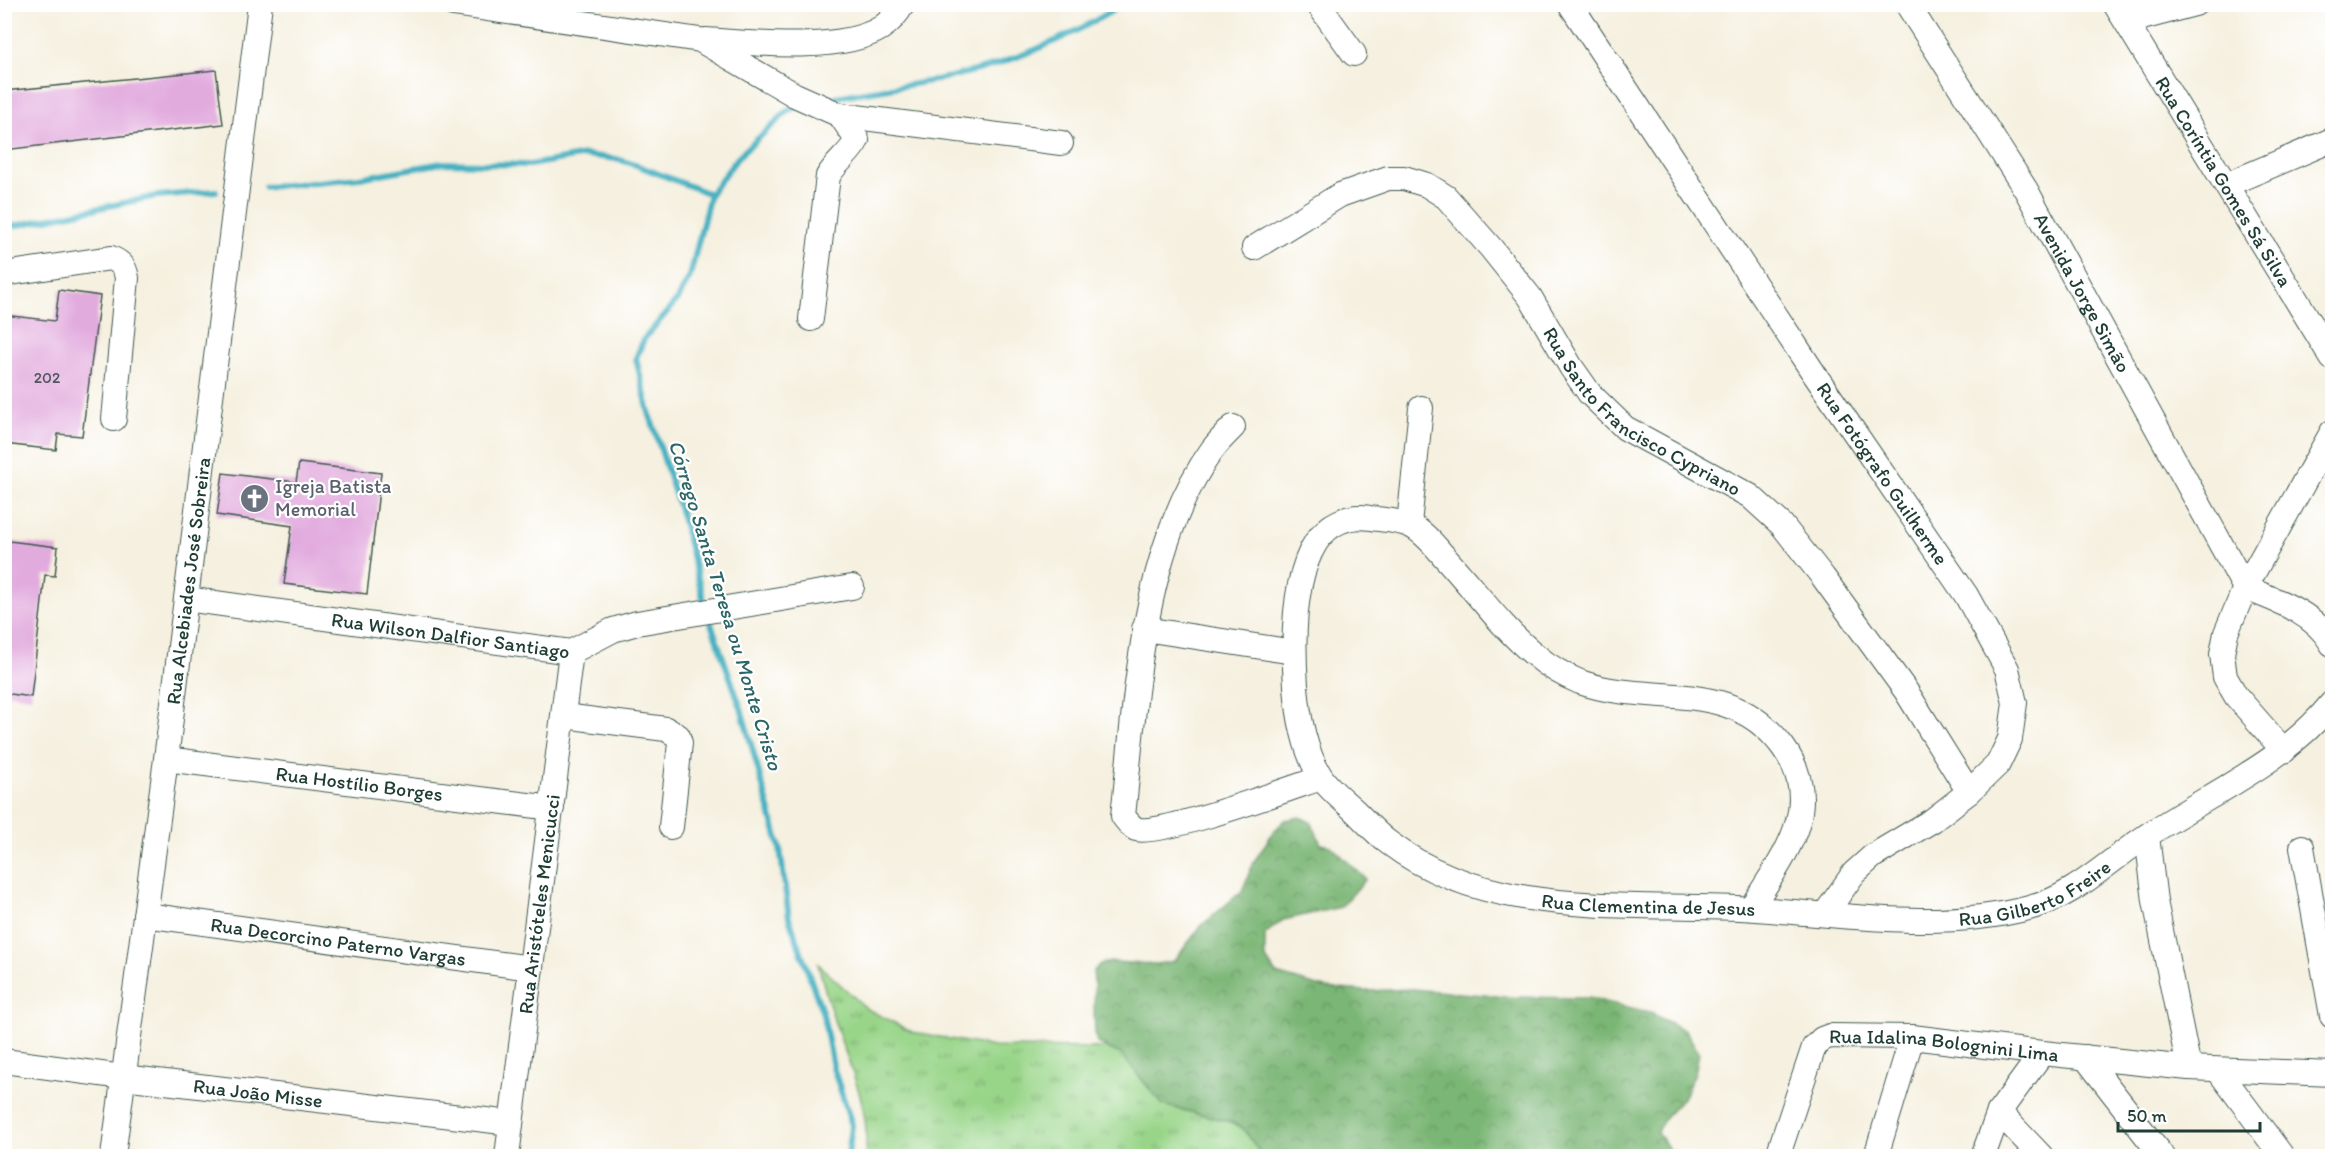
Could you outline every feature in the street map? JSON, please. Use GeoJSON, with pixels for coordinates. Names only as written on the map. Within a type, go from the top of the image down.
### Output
{"type":"FeatureCollection","features":[{"type":"Feature","properties":{"kind":"street","name":"Rua Alcebiades José Sobreira"},"geometry":{"type":"LineString","coordinates":[[113,1156],[166,759],[260,4]]}},
{"type":"Feature","properties":{"kind":"street"},"geometry":{"type":"LineString","coordinates":[[453,4],[700,40],[802,45],[860,37],[880,28],[895,16],[903,4]]}},
{"type":"Feature","properties":{"kind":"street"},"geometry":{"type":"LineString","coordinates":[[1318,4],[1354,54]]}},
{"type":"Feature","properties":{"kind":"street","name":"Rua Fotógrafo Guilherme"},"geometry":{"type":"LineString","coordinates":[[1570,4],[1815,375],[1966,595],[2007,669],[2015,703],[2010,739],[1998,764],[1969,792],[1933,820],[1873,856],[1854,873],[1825,914]]}},
{"type":"Feature","properties":{"kind":"street"},"geometry":{"type":"LineString","coordinates":[[1591,35],[1592,4]]}},
{"type":"Feature","properties":{"kind":"street"},"geometry":{"type":"LineString","coordinates":[[2128,12],[2195,4]]}},
{"type":"Feature","properties":{"kind":"street","name":"Avenida Jorge Simão"},"geometry":{"type":"LineString","coordinates":[[1918,10],[2026,190],[2245,588]]}},
{"type":"Feature","properties":{"kind":"street","name":"Rua Coríntia Gomes Sá Silva"},"geometry":{"type":"LineString","coordinates":[[2128,12],[2332,358]]}},
{"type":"Feature","properties":{"kind":"street"},"geometry":{"type":"LineString","coordinates":[[700,40],[795,94],[840,115],[1061,143]]}},
{"type":"Feature","properties":{"kind":"street"},"geometry":{"type":"LineString","coordinates":[[811,319],[828,176],[837,161],[851,152],[857,140],[840,115]]}},
{"type":"Feature","properties":{"kind":"street"},"geometry":{"type":"LineString","coordinates":[[2228,184],[2332,140]]}},
{"type":"Feature","properties":{"kind":"street","name":"Rua Santo Francisco Cypriano"},"geometry":{"type":"LineString","coordinates":[[1254,248],[1340,195],[1388,178],[1404,178],[1426,185],[1446,197],[1530,297],[1571,367],[1590,394],[1625,428],[1750,496],[1782,525],[1823,577],[1906,692],[1969,792]]}},
{"type":"Feature","properties":{"kind":"street"},"geometry":{"type":"LineString","coordinates":[[4,274],[111,258],[120,262],[126,269],[114,419]]}},
{"type":"Feature","properties":{"kind":"street"},"geometry":{"type":"LineString","coordinates":[[1409,525],[1421,408]]}},
{"type":"Feature","properties":{"kind":"street"},"geometry":{"type":"LineString","coordinates":[[1233,427],[1212,450],[1184,498],[1168,537],[1144,629],[1123,816],[1137,830],[1173,826],[1321,778]]}},
{"type":"Feature","properties":{"kind":"street"},"geometry":{"type":"LineString","coordinates":[[2332,432],[2245,588],[2226,633],[2222,654],[2225,677],[2235,696],[2284,751],[2332,703]]}},
{"type":"Feature","properties":{"kind":"street","name":"Rua Clementina de Jesus"},"geometry":{"type":"LineString","coordinates":[[1357,516],[1409,525],[1426,537],[1446,558],[1512,634],[1539,659],[1577,681],[1610,689],[1712,699],[1741,709],[1774,734],[1793,760],[1801,783],[1801,811],[1793,841],[1751,909],[1576,904],[1487,891],[1430,870],[1386,842],[1321,778],[1306,742],[1298,709],[1294,652],[1302,580],[1309,555],[1320,536],[1340,520],[1357,516]]}},
{"type":"Feature","properties":{"kind":"street","name":"Rua Wilson Dalfior Santiago"},"geometry":{"type":"LineString","coordinates":[[186,599],[571,652],[614,630],[638,623],[852,587]]}},
{"type":"Feature","properties":{"kind":"street"},"geometry":{"type":"LineString","coordinates":[[2245,588],[2285,604],[2307,618],[2332,644]]}},
{"type":"Feature","properties":{"kind":"street"},"geometry":{"type":"LineString","coordinates":[[1144,629],[1294,652]]}},
{"type":"Feature","properties":{"kind":"street","name":"Rua Aristóteles Menicucci"},"geometry":{"type":"LineString","coordinates":[[507,1156],[571,652]]}},
{"type":"Feature","properties":{"kind":"street"},"geometry":{"type":"LineString","coordinates":[[564,716],[666,729],[678,736],[680,743],[671,827]]}},
{"type":"Feature","properties":{"kind":"street","name":"Rua Gilberto Freire"},"geometry":{"type":"LineString","coordinates":[[1751,909],[1939,921],[2031,908],[2068,892],[2146,836],[2284,751]]}},
{"type":"Feature","properties":{"kind":"street","name":"Rua Hostílio Borges"},"geometry":{"type":"LineString","coordinates":[[166,759],[552,808]]}},
{"type":"Feature","properties":{"kind":"street"},"geometry":{"type":"LineString","coordinates":[[2146,836],[2155,901],[2188,1068]]}},
{"type":"Feature","properties":{"kind":"street"},"geometry":{"type":"LineString","coordinates":[[2302,847],[2332,1016]]}},
{"type":"Feature","properties":{"kind":"street","name":"Rua Decorcino Paterno Vargas"},"geometry":{"type":"LineString","coordinates":[[146,915],[531,968]]}},
{"type":"Feature","properties":{"kind":"street","name":"Rua Idalina Bolognini Lima"},"geometry":{"type":"LineString","coordinates":[[1778,1155],[1814,1047],[1822,1039],[1842,1035],[1912,1037],[2188,1068],[2332,1074]]}},
{"type":"Feature","properties":{"kind":"street"},"geometry":{"type":"LineString","coordinates":[[1876,1156],[1912,1037]]}},
{"type":"Feature","properties":{"kind":"street"},"geometry":{"type":"LineString","coordinates":[[1983,1156],[1999,1112],[2042,1053]]}},
{"type":"Feature","properties":{"kind":"street"},"geometry":{"type":"LineString","coordinates":[[2085,1057],[2162,1156]]}},
{"type":"Feature","properties":{"kind":"street","name":"Rua João Misse"},"geometry":{"type":"LineString","coordinates":[[4,1061],[512,1123]]}},
{"type":"Feature","properties":{"kind":"street"},"geometry":{"type":"LineString","coordinates":[[2218,1070],[2282,1156]]}},
{"type":"Feature","properties":{"kind":"street"},"geometry":{"type":"LineString","coordinates":[[1999,1112],[2041,1156]]}},
{"type":"Feature","properties":{"kind":"green space"},"geometry":{"type":"Polygon","coordinates":[[[1300,817],[1312,823],[1321,844],[1331,846],[1366,879],[1341,907],[1283,920],[1265,934],[1265,957],[1276,974],[1325,988],[1366,991],[1412,989],[1508,997],[1589,998],[1649,1012],[1686,1031],[1699,1053],[1695,1073],[1683,1098],[1666,1116],[1657,1133],[1675,1156],[1262,1156],[1244,1129],[1231,1122],[1163,1105],[1121,1054],[1097,1043],[1094,1025],[1093,972],[1100,964],[1112,962],[1157,964],[1174,961],[1201,926],[1242,891],[1253,863],[1273,832],[1285,820],[1300,817]]]}},
{"type":"Feature","properties":{"kind":"green space"},"geometry":{"type":"Polygon","coordinates":[[[818,964],[867,1009],[912,1032],[994,1047],[1107,1048],[1121,1054],[1163,1105],[1231,1122],[1244,1129],[1262,1156],[865,1156],[863,1106],[833,1018],[818,964]]]}},
{"type":"Feature","properties":{"kind":"building"},"geometry":{"type":"Polygon","coordinates":[[[216,70],[223,124],[4,150],[4,91],[216,70]]]}},
{"type":"Feature","properties":{"kind":"building"},"geometry":{"type":"Polygon","coordinates":[[[59,290],[100,296],[82,436],[58,434],[56,450],[4,444],[4,315],[55,321],[59,290]]]}},
{"type":"Feature","properties":{"kind":"building"},"geometry":{"type":"Polygon","coordinates":[[[299,463],[381,473],[367,594],[284,584],[292,526],[217,515],[223,473],[296,482],[299,463]]]}},
{"type":"Feature","properties":{"kind":"building"},"geometry":{"type":"Polygon","coordinates":[[[9,541],[58,547],[55,576],[45,575],[31,697],[4,693],[4,579],[9,541]]]}},
{"type":"Feature","properties":{"kind":"waterway","name":"Córrego Santa Teresa ou Monte Cristo"},"geometry":{"type":"LineString","coordinates":[[836,97],[938,80],[998,64],[1062,38],[1123,4]]}},
{"type":"Feature","properties":{"kind":"waterway","name":"Córrego Santa Teresa ou Monte Cristo"},"geometry":{"type":"LineString","coordinates":[[705,606],[682,516],[648,409],[636,358],[644,339],[678,299],[690,276],[710,194],[739,156],[789,110],[795,108]]}},
{"type":"Feature","properties":{"kind":"waterway"},"geometry":{"type":"LineString","coordinates":[[265,187],[359,178],[442,163],[530,165],[585,155],[617,159],[710,194]]}},
{"type":"Feature","properties":{"kind":"waterway"},"geometry":{"type":"LineString","coordinates":[[4,228],[157,196],[216,191]]}},
{"type":"Feature","properties":{"kind":"waterway","name":"Córrego Santa Teresa ou Monte Cristo"},"geometry":{"type":"LineString","coordinates":[[708,615],[741,708],[780,848],[789,918],[823,1014],[833,1067],[852,1125],[848,1156]]}},
{"type":"Feature","properties":{"kind":"place","name":"Igreja Batista Memorial"},"geometry":{"type":"Point","coordinates":[254,498]}}]}
